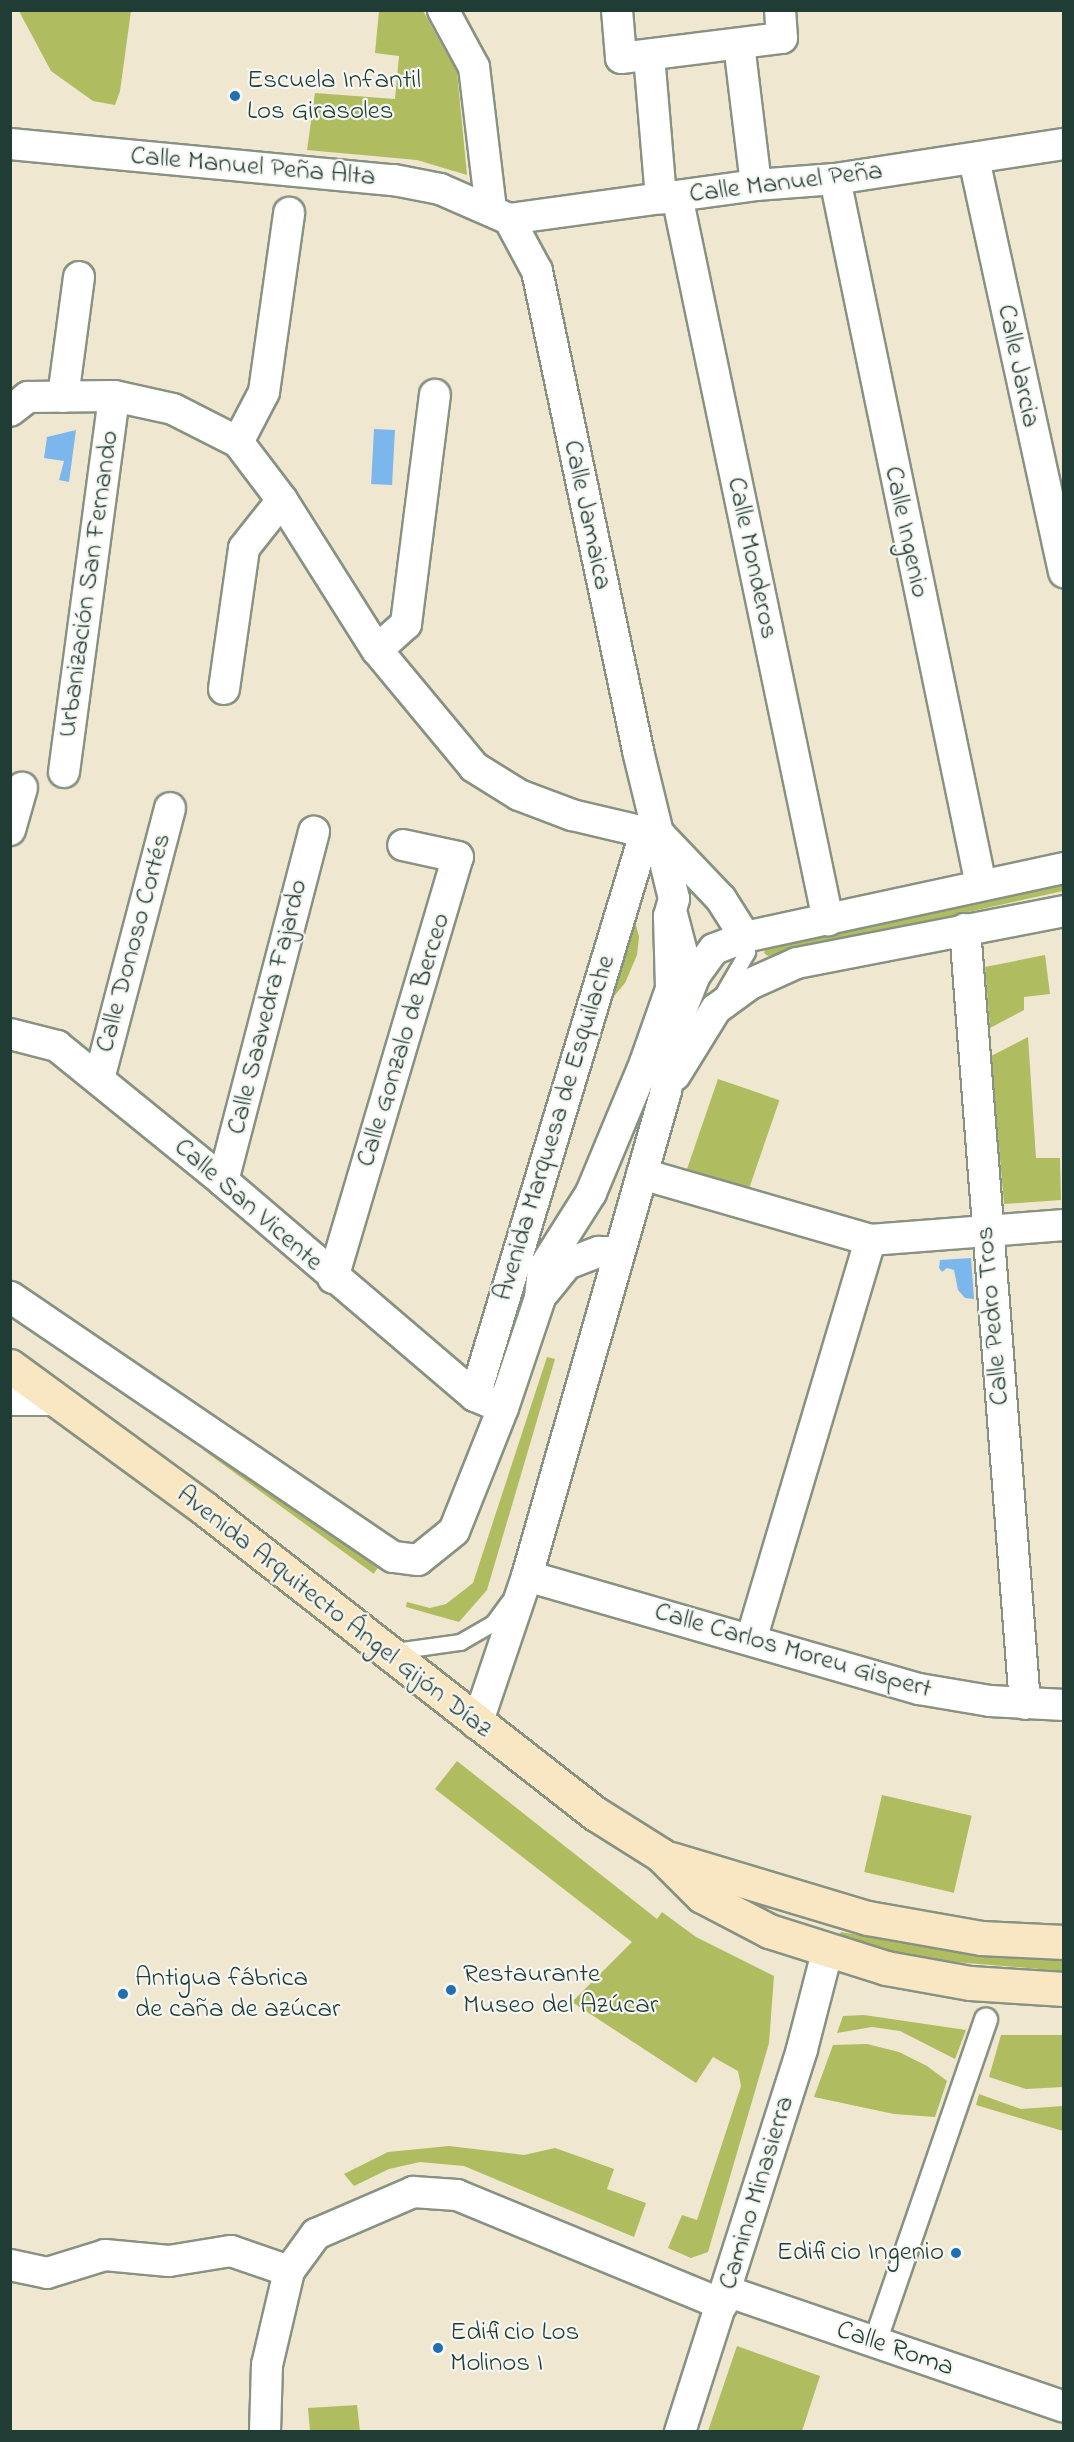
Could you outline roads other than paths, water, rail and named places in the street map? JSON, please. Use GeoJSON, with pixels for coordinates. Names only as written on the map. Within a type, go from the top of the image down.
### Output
{"type":"FeatureCollection","features":[{"type":"Feature","properties":{"kind":"main road","name":"Avenida Arquitecto Ángel Gijón Díaz"},"geometry":{"type":"LineString","coordinates":[[10,1366],[204,1508],[477,1724],[596,1814],[661,1855],[702,1896],[769,1931],[827,1952],[886,1968],[970,1983],[1064,1989]]}},
{"type":"Feature","properties":{"kind":"main road","name":"Avenida Arquitecto Ángel Gijón Díaz"},"geometry":{"type":"LineString","coordinates":[[661,1855],[729,1879],[868,1918],[981,1938],[1064,1942]]}},
{"type":"Feature","properties":{"kind":"street"},"geometry":{"type":"LineString","coordinates":[[443,10],[474,68],[500,214]]}},
{"type":"Feature","properties":{"kind":"street"},"geometry":{"type":"LineString","coordinates":[[617,10],[621,57],[782,38],[780,10]]}},
{"type":"Feature","properties":{"kind":"street"},"geometry":{"type":"LineString","coordinates":[[739,44],[756,186]]}},
{"type":"Feature","properties":{"kind":"street","name":"Calle Monderos"},"geometry":{"type":"LineString","coordinates":[[649,55],[669,197],[828,920]]}},
{"type":"Feature","properties":{"kind":"street","name":"Calle Manuel Peña Alta"},"geometry":{"type":"LineString","coordinates":[[10,144],[394,180],[440,189],[500,214]]}},
{"type":"Feature","properties":{"kind":"street","name":"Calle Manuel Peña"},"geometry":{"type":"LineString","coordinates":[[500,214],[835,179],[1064,144]]}},
{"type":"Feature","properties":{"kind":"street","name":"Calle Jarcia"},"geometry":{"type":"LineString","coordinates":[[974,159],[1064,572]]}},
{"type":"Feature","properties":{"kind":"street","name":"Calle Ingenio"},"geometry":{"type":"LineString","coordinates":[[835,179],[981,885]]}},
{"type":"Feature","properties":{"kind":"street"},"geometry":{"type":"LineString","coordinates":[[238,442],[264,392],[289,213]]}},
{"type":"Feature","properties":{"kind":"street","name":"Calle Jamaica"},"geometry":{"type":"LineString","coordinates":[[500,214],[537,271],[638,751],[653,833],[674,899],[669,916],[683,982]]}},
{"type":"Feature","properties":{"kind":"street"},"geometry":{"type":"LineString","coordinates":[[63,397],[79,277]]}},
{"type":"Feature","properties":{"kind":"street"},"geometry":{"type":"LineString","coordinates":[[377,650],[406,624],[435,395]]}},
{"type":"Feature","properties":{"kind":"street","name":"Urbanización San Fernando"},"geometry":{"type":"LineString","coordinates":[[64,772],[114,396]]}},
{"type":"Feature","properties":{"kind":"street","name":"Urbanización San Fernando"},"geometry":{"type":"LineString","coordinates":[[10,411],[28,397],[114,396],[173,409],[238,442],[282,500],[377,650],[474,767],[519,795],[572,815],[653,833]]}},
{"type":"Feature","properties":{"kind":"street"},"geometry":{"type":"LineString","coordinates":[[224,689],[244,548],[282,500]]}},
{"type":"Feature","properties":{"kind":"street"},"geometry":{"type":"LineString","coordinates":[[10,831],[22,788]]}},
{"type":"Feature","properties":{"kind":"street","name":"Calle Donoso Cortés"},"geometry":{"type":"LineString","coordinates":[[99,1079],[170,808]]}},
{"type":"Feature","properties":{"kind":"street","name":"Calle Saavedra Fajardo"},"geometry":{"type":"LineString","coordinates":[[223,1181],[314,832]]}},
{"type":"Feature","properties":{"kind":"street","name":"Calle Jamaica"},"geometry":{"type":"LineString","coordinates":[[653,833],[721,899],[745,937]]}},
{"type":"Feature","properties":{"kind":"street","name":"Avenida Marquesa de Esquilache"},"geometry":{"type":"LineString","coordinates":[[475,1396],[653,833]]}},
{"type":"Feature","properties":{"kind":"street","name":"Calle Gonzalo de Berceo"},"geometry":{"type":"LineString","coordinates":[[333,1278],[458,857],[403,845]]}},
{"type":"Feature","properties":{"kind":"street","name":"Avenida Marquesa de Esquilache"},"geometry":{"type":"LineString","coordinates":[[10,1297],[237,1448],[393,1557],[418,1560],[454,1531],[504,1408],[540,1298],[543,1269],[591,1193],[645,1063],[683,982],[714,949],[745,937],[1064,868]]}},
{"type":"Feature","properties":{"kind":"street","name":"Avenida Marquesa de Esquilache"},"geometry":{"type":"LineString","coordinates":[[666,1091],[716,1009],[750,984],[797,963],[1064,911]]}},
{"type":"Feature","properties":{"kind":"street","name":"Calle Pedro Tros"},"geometry":{"type":"LineString","coordinates":[[964,929],[986,1232],[1025,1704]]}},
{"type":"Feature","properties":{"kind":"street","name":"Avenida Marquesa de Esquilache"},"geometry":{"type":"LineString","coordinates":[[477,1724],[527,1576],[666,1091],[683,982]]}},
{"type":"Feature","properties":{"kind":"street","name":"Calle San Vicente"},"geometry":{"type":"LineString","coordinates":[[10,1034],[57,1046],[223,1181],[333,1278],[475,1396]]}},
{"type":"Feature","properties":{"kind":"street"},"geometry":{"type":"LineString","coordinates":[[642,1174],[870,1240],[1064,1225]]}},
{"type":"Feature","properties":{"kind":"street"},"geometry":{"type":"LineString","coordinates":[[751,1640],[870,1240]]}},
{"type":"Feature","properties":{"kind":"street","name":"Avenida Marquesa de Esquilache"},"geometry":{"type":"LineString","coordinates":[[540,1298],[567,1264],[599,1252],[618,1252]]}},
{"type":"Feature","properties":{"kind":"street"},"geometry":{"type":"LineString","coordinates":[[475,1396],[504,1408]]}},
{"type":"Feature","properties":{"kind":"street"},"geometry":{"type":"LineString","coordinates":[[10,1400],[56,1400]]}},
{"type":"Feature","properties":{"kind":"street","name":"Calle Carlos Moreu Gispert"},"geometry":{"type":"LineString","coordinates":[[527,1576],[919,1689],[1025,1704],[1064,1705]]}},
{"type":"Feature","properties":{"kind":"street","name":"Camino Minasierra"},"geometry":{"type":"LineString","coordinates":[[680,2432],[802,2049],[827,1952]]}},
{"type":"Feature","properties":{"kind":"street"},"geometry":{"type":"LineString","coordinates":[[875,2342],[986,2020]]}},
{"type":"Feature","properties":{"kind":"street","name":"Calle Roma"},"geometry":{"type":"LineString","coordinates":[[289,2271],[316,2234],[337,2222],[413,2192],[457,2195],[724,2297],[875,2342],[1064,2407]]}},
{"type":"Feature","properties":{"kind":"street"},"geometry":{"type":"LineString","coordinates":[[10,2265],[47,2273],[105,2255],[169,2261],[231,2251],[289,2271],[267,2365],[265,2432]]}},
{"type":"Feature","properties":{"kind":"lane"},"geometry":{"type":"LineString","coordinates":[[716,1009],[747,952],[745,937]]}},
{"type":"Feature","properties":{"kind":"lane"},"geometry":{"type":"LineString","coordinates":[[645,1063],[676,1023]]}},
{"type":"Feature","properties":{"kind":"lane"},"geometry":{"type":"LineString","coordinates":[[385,1651],[424,1650],[460,1642],[493,1623],[527,1576]]}},
{"type":"Feature","properties":{"kind":"water"},"geometry":{"type":"Polygon","coordinates":[[[374,429],[395,430],[392,485],[371,484],[374,429]]]}},
{"type":"Feature","properties":{"kind":"water"},"geometry":{"type":"Polygon","coordinates":[[[76,430],[69,482],[59,480],[64,461],[44,458],[47,437],[76,430]]]}},
{"type":"Feature","properties":{"kind":"water"},"geometry":{"type":"Polygon","coordinates":[[[971,1258],[974,1299],[965,1298],[958,1290],[954,1270],[947,1268],[942,1272],[939,1268],[940,1260],[971,1258]]]}},
{"type":"Feature","properties":{"kind":"place","name":"Escuela Infantil Los Girasoles"},"geometry":{"type":"Point","coordinates":[235,96]}},
{"type":"Feature","properties":{"kind":"place","name":"Restaurante Museo del Azúcar"},"geometry":{"type":"Point","coordinates":[451,1990]}},
{"type":"Feature","properties":{"kind":"place","name":"Antigua fábrica de caña de azúcar"},"geometry":{"type":"Point","coordinates":[123,1994]}},
{"type":"Feature","properties":{"kind":"place","name":"Edificio Ingenio"},"geometry":{"type":"Point","coordinates":[956,2253]}},
{"type":"Feature","properties":{"kind":"place","name":"Edificio Los Molinos I"},"geometry":{"type":"Point","coordinates":[438,2348]}}]}
